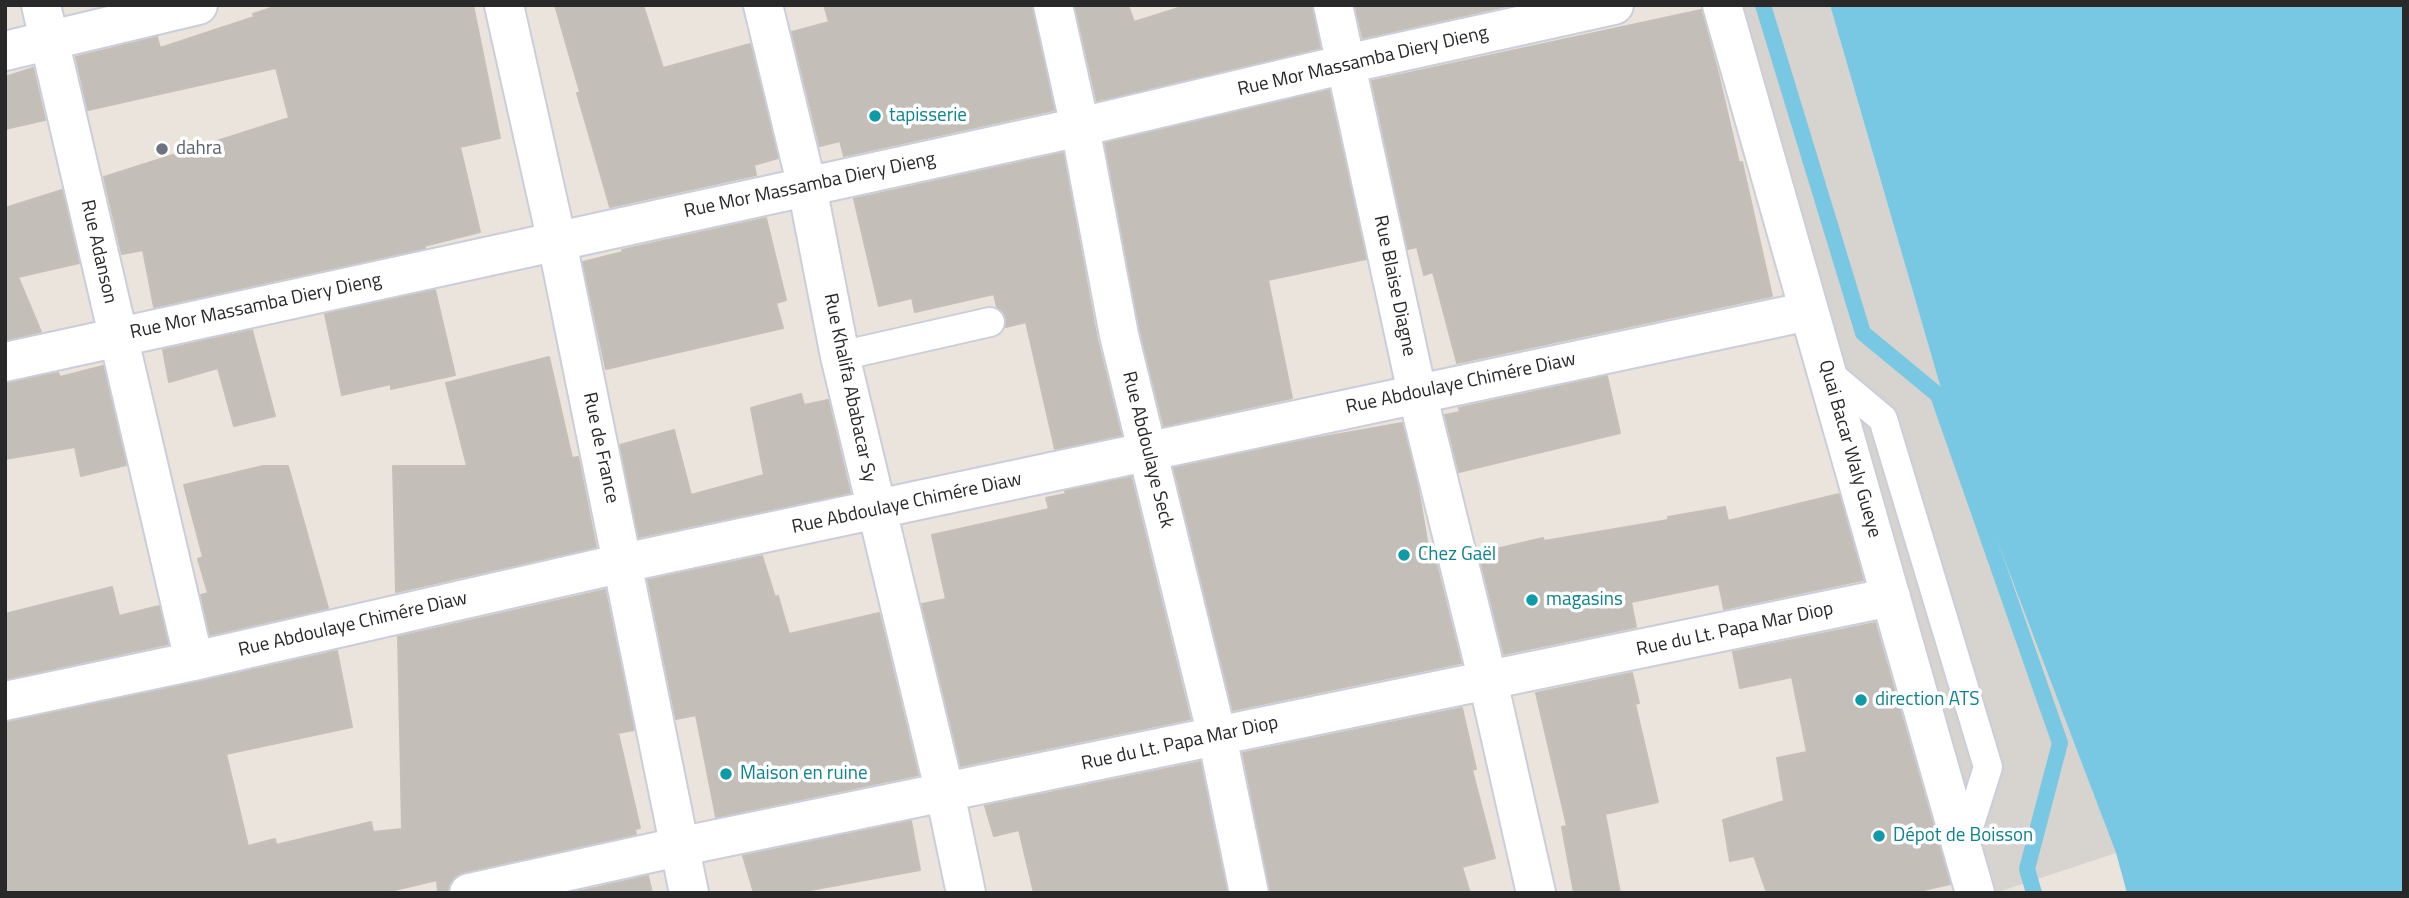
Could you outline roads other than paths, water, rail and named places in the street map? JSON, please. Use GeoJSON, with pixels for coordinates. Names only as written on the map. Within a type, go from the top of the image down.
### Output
{"type":"FeatureCollection","features":[{"type":"Feature","properties":{"kind":"street"},"geometry":{"type":"LineString","coordinates":[[5,51],[45,23],[198,5]]}},
{"type":"Feature","properties":{"kind":"street","name":"Rue de France"},"geometry":{"type":"LineString","coordinates":[[504,5],[558,242],[689,893]]}},
{"type":"Feature","properties":{"kind":"street","name":"Rue Khalifa Ababacar Sy"},"geometry":{"type":"LineString","coordinates":[[763,5],[807,187],[840,356],[945,793],[966,893]]}},
{"type":"Feature","properties":{"kind":"street","name":"Rue Abdoulaye Seck"},"geometry":{"type":"LineString","coordinates":[[1053,5],[1080,127],[1119,335],[1217,736],[1249,893]]}},
{"type":"Feature","properties":{"kind":"street","name":"Rue Blaise Diagne"},"geometry":{"type":"LineString","coordinates":[[1333,5],[1417,393],[1488,681],[1536,893]]}},
{"type":"Feature","properties":{"kind":"street","name":"Rue Mor Massamba Diery Dieng"},"geometry":{"type":"LineString","coordinates":[[5,362],[1080,127],[1614,5]]}},
{"type":"Feature","properties":{"kind":"street","name":"Quai Bacar Waly Gueye"},"geometry":{"type":"LineString","coordinates":[[1722,5],[1975,893]]}},
{"type":"Feature","properties":{"kind":"street","name":"Rue Adanson"},"geometry":{"type":"LineString","coordinates":[[45,23],[194,661]]}},
{"type":"Feature","properties":{"kind":"street","name":"Rue Abdoulaye Chimére Diaw"},"geometry":{"type":"LineString","coordinates":[[5,701],[194,661],[623,563],[1809,311]]}},
{"type":"Feature","properties":{"kind":"street","name":"Rue du Lt. Papa Mar Diop"},"geometry":{"type":"LineString","coordinates":[[469,893],[678,847],[1891,597]]}},
{"type":"Feature","properties":{"kind":"lane"},"geometry":{"type":"LineString","coordinates":[[840,356],[990,322]]}},
{"type":"Feature","properties":{"kind":"lane"},"geometry":{"type":"LineString","coordinates":[[1827,372],[1883,419],[1989,767],[1962,849]]}},
{"type":"Feature","properties":{"kind":"water"},"geometry":{"type":"Polygon","coordinates":[[[1830,5],[2404,5],[2404,893],[2127,893],[2116,853],[1946,406],[1830,5]]]}},
{"type":"Feature","properties":{"kind":"waterway"},"geometry":{"type":"LineString","coordinates":[[1763,5],[1863,333],[1938,395],[2060,743],[2027,869],[2034,893]]}},
{"type":"Feature","properties":{"kind":"place","name":"tapisserie"},"geometry":{"type":"Point","coordinates":[875,116]}},
{"type":"Feature","properties":{"kind":"place","name":"dahra"},"geometry":{"type":"Point","coordinates":[162,149]}},
{"type":"Feature","properties":{"kind":"place","name":"Chez Gaël"},"geometry":{"type":"Point","coordinates":[1404,555]}},
{"type":"Feature","properties":{"kind":"place","name":"magasins"},"geometry":{"type":"Point","coordinates":[1532,600]}},
{"type":"Feature","properties":{"kind":"place","name":"direction ATS"},"geometry":{"type":"Point","coordinates":[1861,700]}},
{"type":"Feature","properties":{"kind":"place","name":"Maison en ruine"},"geometry":{"type":"Point","coordinates":[726,774]}},
{"type":"Feature","properties":{"kind":"place","name":"Dépot de Boisson"},"geometry":{"type":"Point","coordinates":[1879,836]}}]}
